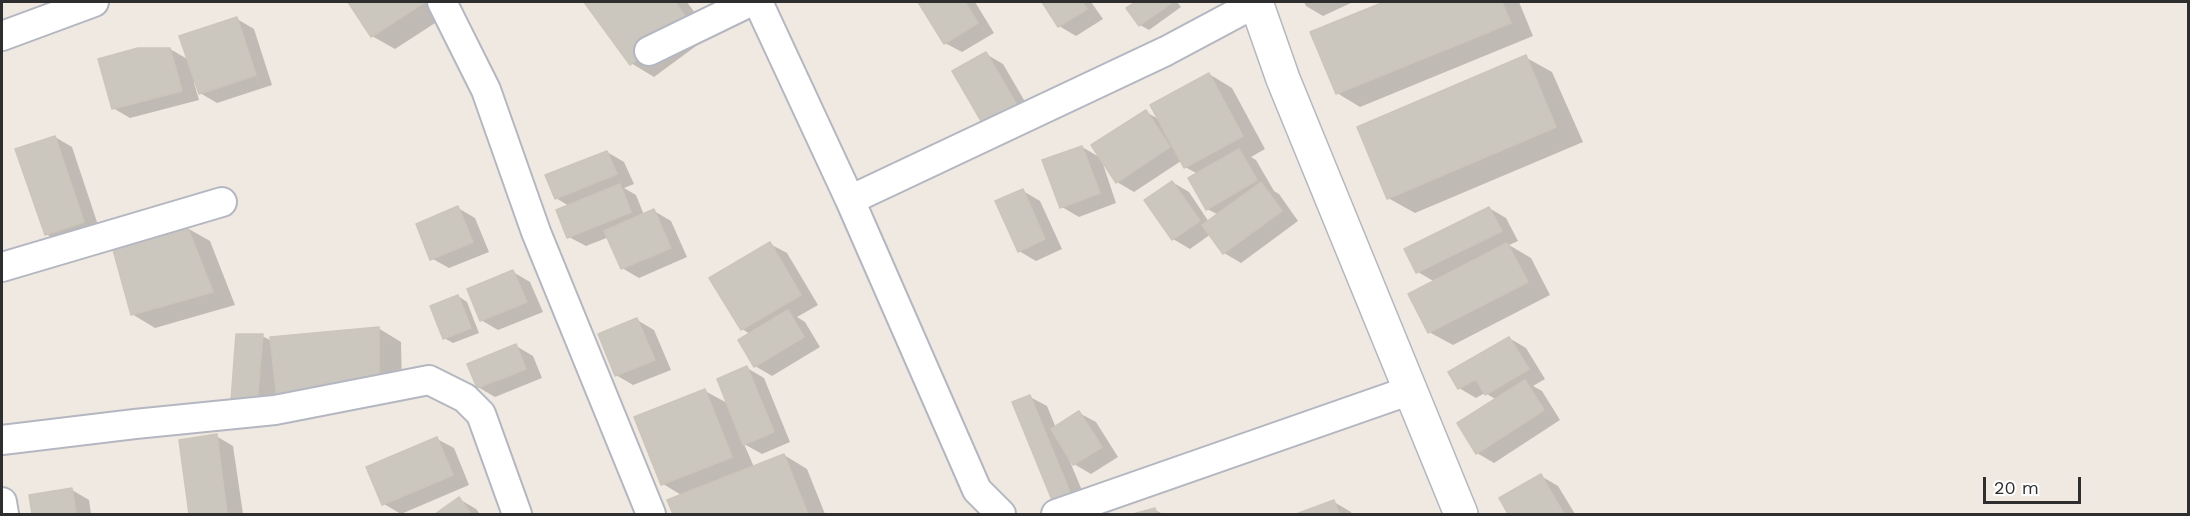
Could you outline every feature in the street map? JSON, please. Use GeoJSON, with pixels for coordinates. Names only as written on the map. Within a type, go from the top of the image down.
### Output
{"type":"FeatureCollection","features":[{"type":"Feature","properties":{"kind":"street"},"geometry":{"type":"LineString","coordinates":[[2,36],[94,2]]}},
{"type":"Feature","properties":{"kind":"street"},"geometry":{"type":"LineString","coordinates":[[442,2],[486,90],[536,232],[651,514]]}},
{"type":"Feature","properties":{"kind":"street"},"geometry":{"type":"LineString","coordinates":[[649,51],[750,2]]}},
{"type":"Feature","properties":{"kind":"street"},"geometry":{"type":"LineString","coordinates":[[758,2],[850,200],[977,490],[1001,514]]}},
{"type":"Feature","properties":{"kind":"street"},"geometry":{"type":"LineString","coordinates":[[850,200],[1167,51],[1256,2],[1282,79],[1461,514]]}},
{"type":"Feature","properties":{"kind":"street"},"geometry":{"type":"LineString","coordinates":[[2,267],[222,202]]}},
{"type":"Feature","properties":{"kind":"street"},"geometry":{"type":"LineString","coordinates":[[2,440],[275,410],[429,380],[465,398],[481,414],[516,514]]}},
{"type":"Feature","properties":{"kind":"street"},"geometry":{"type":"LineString","coordinates":[[1056,514],[1411,390]]}},
{"type":"Feature","properties":{"kind":"street"},"geometry":{"type":"LineString","coordinates":[[2,502],[4,514]]}},
{"type":"Feature","properties":{"kind":"building"},"geometry":{"type":"Polygon","coordinates":[[[348,2],[425,2],[371,37],[348,2]]]}},
{"type":"Feature","properties":{"kind":"building"},"geometry":{"type":"Polygon","coordinates":[[[584,2],[675,2],[689,22],[630,65],[584,2]]]}},
{"type":"Feature","properties":{"kind":"building"},"geometry":{"type":"Polygon","coordinates":[[[918,2],[965,2],[978,23],[944,44],[918,2]]]}},
{"type":"Feature","properties":{"kind":"building"},"geometry":{"type":"Polygon","coordinates":[[[1042,2],[1082,2],[1087,9],[1058,27],[1042,2]]]}},
{"type":"Feature","properties":{"kind":"building"},"geometry":{"type":"Polygon","coordinates":[[[1135,2],[1173,2],[1139,26],[1126,8],[1135,2]]]}},
{"type":"Feature","properties":{"kind":"building"},"geometry":{"type":"Polygon","coordinates":[[[1384,2],[1502,2],[1511,23],[1336,94],[1310,32],[1384,2]]]}},
{"type":"Feature","properties":{"kind":"building"},"geometry":{"type":"Polygon","coordinates":[[[237,17],[256,75],[199,94],[179,36],[237,17]]]}},
{"type":"Feature","properties":{"kind":"building"},"geometry":{"type":"Polygon","coordinates":[[[138,48],[170,48],[182,91],[112,109],[98,59],[138,48]]]}},
{"type":"Feature","properties":{"kind":"building"},"geometry":{"type":"Polygon","coordinates":[[[986,52],[1018,107],[984,126],[952,71],[986,52]]]}},
{"type":"Feature","properties":{"kind":"building"},"geometry":{"type":"Polygon","coordinates":[[[1526,55],[1556,127],[1387,199],[1357,127],[1526,55]]]}},
{"type":"Feature","properties":{"kind":"building"},"geometry":{"type":"Polygon","coordinates":[[[1209,73],[1243,136],[1184,168],[1150,105],[1209,73]]]}},
{"type":"Feature","properties":{"kind":"building"},"geometry":{"type":"Polygon","coordinates":[[[1146,110],[1170,147],[1116,183],[1091,145],[1146,110]]]}},
{"type":"Feature","properties":{"kind":"building"},"geometry":{"type":"Polygon","coordinates":[[[55,136],[84,222],[45,235],[15,149],[55,136]]]}},
{"type":"Feature","properties":{"kind":"building"},"geometry":{"type":"Polygon","coordinates":[[[1082,146],[1100,193],[1060,208],[1042,160],[1082,146]]]}},
{"type":"Feature","properties":{"kind":"building"},"geometry":{"type":"Polygon","coordinates":[[[1239,149],[1257,180],[1206,210],[1188,178],[1239,149]]]}},
{"type":"Feature","properties":{"kind":"building"},"geometry":{"type":"Polygon","coordinates":[[[607,151],[617,174],[555,199],[545,175],[607,151]]]}},
{"type":"Feature","properties":{"kind":"building"},"geometry":{"type":"Polygon","coordinates":[[[1172,181],[1200,221],[1172,240],[1144,200],[1172,181]]]}},
{"type":"Feature","properties":{"kind":"building"},"geometry":{"type":"Polygon","coordinates":[[[1261,182],[1282,211],[1223,254],[1202,225],[1261,182]]]}},
{"type":"Feature","properties":{"kind":"building"},"geometry":{"type":"Polygon","coordinates":[[[620,184],[631,212],[567,238],[556,210],[620,184]]]}},
{"type":"Feature","properties":{"kind":"building"},"geometry":{"type":"Polygon","coordinates":[[[1023,189],[1045,239],[1018,252],[995,201],[1023,189]]]}},
{"type":"Feature","properties":{"kind":"building"},"geometry":{"type":"Polygon","coordinates":[[[458,206],[473,242],[430,260],[416,224],[458,206]]]}},
{"type":"Feature","properties":{"kind":"building"},"geometry":{"type":"Polygon","coordinates":[[[1489,207],[1502,231],[1416,273],[1404,249],[1489,207]]]}},
{"type":"Feature","properties":{"kind":"building"},"geometry":{"type":"Polygon","coordinates":[[[654,209],[671,248],[621,269],[604,231],[654,209]]]}},
{"type":"Feature","properties":{"kind":"building"},"geometry":{"type":"Polygon","coordinates":[[[187,226],[213,292],[131,315],[112,246],[187,226]]]}},
{"type":"Feature","properties":{"kind":"building"},"geometry":{"type":"Polygon","coordinates":[[[770,242],[801,295],[741,330],[709,278],[770,242]]]}},
{"type":"Feature","properties":{"kind":"building"},"geometry":{"type":"Polygon","coordinates":[[[1507,243],[1528,282],[1428,333],[1408,294],[1507,243]]]}},
{"type":"Feature","properties":{"kind":"building"},"geometry":{"type":"Polygon","coordinates":[[[513,270],[527,302],[480,321],[467,289],[513,270]]]}},
{"type":"Feature","properties":{"kind":"building"},"geometry":{"type":"Polygon","coordinates":[[[458,295],[471,328],[443,339],[430,306],[458,295]]]}},
{"type":"Feature","properties":{"kind":"building"},"geometry":{"type":"Polygon","coordinates":[[[788,310],[804,337],[754,367],[738,340],[788,310]]]}},
{"type":"Feature","properties":{"kind":"building"},"geometry":{"type":"Polygon","coordinates":[[[637,318],[655,360],[615,376],[598,334],[637,318]]]}},
{"type":"Feature","properties":{"kind":"building"},"geometry":{"type":"Polygon","coordinates":[[[379,327],[379,378],[277,399],[270,337],[379,327]]]}},
{"type":"Feature","properties":{"kind":"building"},"geometry":{"type":"Polygon","coordinates":[[[236,334],[263,334],[257,403],[231,401],[236,334]]]}},
{"type":"Feature","properties":{"kind":"building"},"geometry":{"type":"Polygon","coordinates":[[[1509,337],[1529,369],[1485,395],[1476,379],[1458,389],[1448,372],[1509,337]]]}},
{"type":"Feature","properties":{"kind":"building"},"geometry":{"type":"Polygon","coordinates":[[[516,344],[526,369],[477,388],[467,364],[516,344]]]}},
{"type":"Feature","properties":{"kind":"building"},"geometry":{"type":"Polygon","coordinates":[[[747,366],[774,432],[743,445],[717,379],[747,366]]]}},
{"type":"Feature","properties":{"kind":"building"},"geometry":{"type":"Polygon","coordinates":[[[1525,380],[1544,410],[1476,454],[1457,423],[1525,380]]]}},
{"type":"Feature","properties":{"kind":"building"},"geometry":{"type":"Polygon","coordinates":[[[705,389],[732,457],[661,485],[634,417],[705,389]]]}},
{"type":"Feature","properties":{"kind":"building"},"geometry":{"type":"Polygon","coordinates":[[[1030,395],[1072,497],[1054,505],[1012,402],[1030,395]]]}},
{"type":"Feature","properties":{"kind":"building"},"geometry":{"type":"Polygon","coordinates":[[[1079,411],[1102,447],[1073,465],[1051,429],[1079,411]]]}},
{"type":"Feature","properties":{"kind":"building"},"geometry":{"type":"Polygon","coordinates":[[[217,434],[227,514],[189,514],[179,440],[217,434]]]}},
{"type":"Feature","properties":{"kind":"building"},"geometry":{"type":"Polygon","coordinates":[[[437,437],[453,475],[382,505],[366,467],[437,437]]]}},
{"type":"Feature","properties":{"kind":"building"},"geometry":{"type":"Polygon","coordinates":[[[784,454],[808,514],[673,514],[667,500],[784,454]]]}},
{"type":"Feature","properties":{"kind":"building"},"geometry":{"type":"Polygon","coordinates":[[[1541,474],[1564,514],[1508,514],[1499,498],[1541,474]]]}},
{"type":"Feature","properties":{"kind":"building"},"geometry":{"type":"Polygon","coordinates":[[[72,488],[76,514],[32,514],[29,495],[72,488]]]}},
{"type":"Feature","properties":{"kind":"building"},"geometry":{"type":"Polygon","coordinates":[[[459,497],[471,514],[435,514],[459,497]]]}},
{"type":"Feature","properties":{"kind":"building"},"geometry":{"type":"Polygon","coordinates":[[[1334,500],[1339,514],[1296,514],[1334,500]]]}},
{"type":"Feature","properties":{"kind":"building"},"geometry":{"type":"Polygon","coordinates":[[[1155,508],[1157,514],[1133,514],[1155,508]]]}}]}
